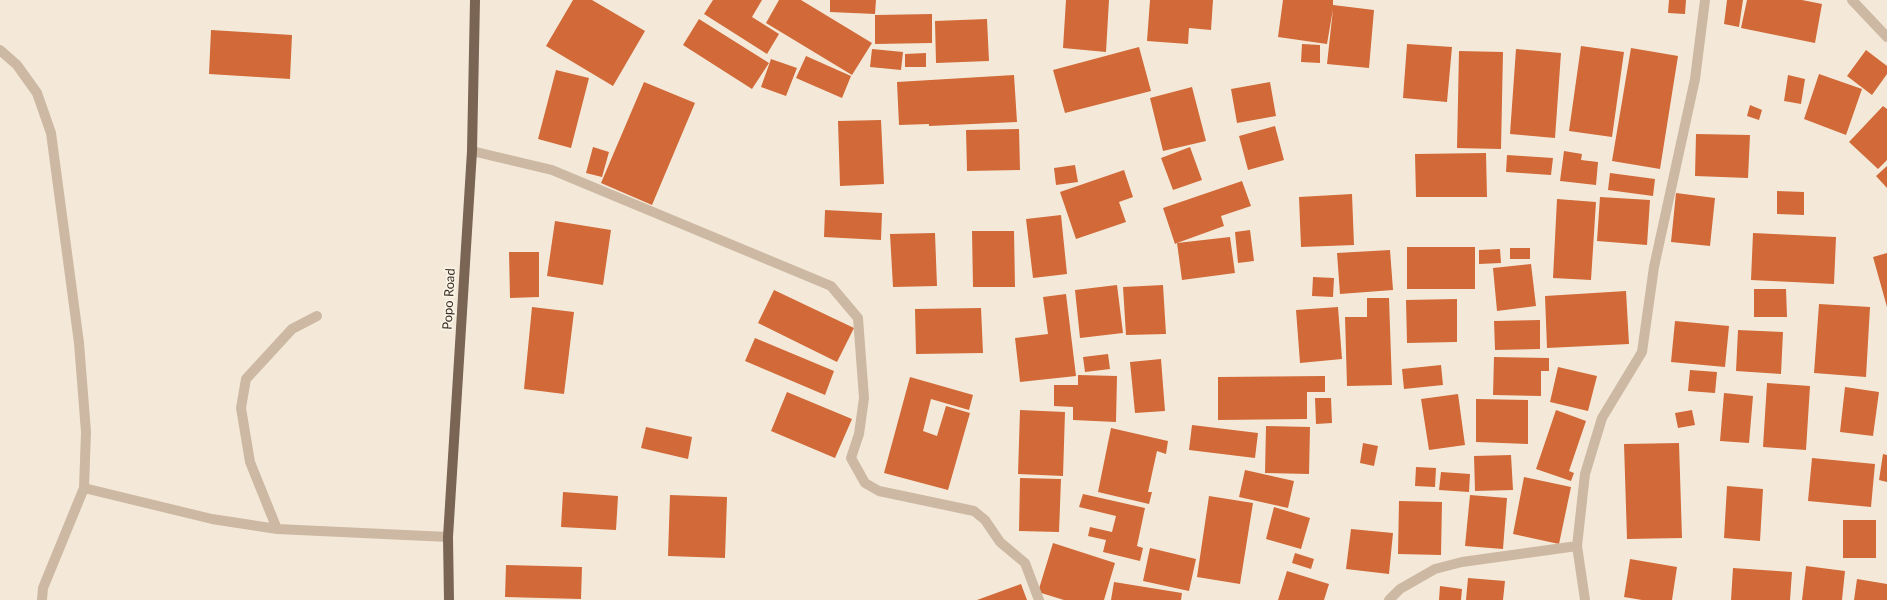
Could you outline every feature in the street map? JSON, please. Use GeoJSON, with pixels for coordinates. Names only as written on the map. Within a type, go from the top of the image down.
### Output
{"type":"FeatureCollection","features":[{"type":"Feature","properties":{"kind":"main road","name":"Popo Road"},"geometry":{"type":"LineString","coordinates":[[449,600],[448,537],[472,151],[475,0]]}},
{"type":"Feature","properties":{"kind":"street"},"geometry":{"type":"LineString","coordinates":[[1585,600],[1577,546],[1585,474],[1602,418],[1642,352],[1654,268],[1695,79],[1705,0]]}},
{"type":"Feature","properties":{"kind":"street"},"geometry":{"type":"LineString","coordinates":[[1852,0],[1887,37]]}},
{"type":"Feature","properties":{"kind":"street"},"geometry":{"type":"LineString","coordinates":[[0,50],[17,66],[37,93],[51,133],[79,343],[86,432],[84,488],[43,588],[42,600]]}},
{"type":"Feature","properties":{"kind":"street"},"geometry":{"type":"LineString","coordinates":[[472,151],[552,170],[831,286],[858,318],[864,398],[859,434],[851,458],[865,483],[879,491],[974,511],[985,520],[1000,542],[1025,563],[1039,600]]}},
{"type":"Feature","properties":{"kind":"street"},"geometry":{"type":"LineString","coordinates":[[277,529],[250,462],[241,408],[246,379],[292,329],[317,316]]}},
{"type":"Feature","properties":{"kind":"street"},"geometry":{"type":"LineString","coordinates":[[84,488],[212,519],[277,529],[448,537]]}},
{"type":"Feature","properties":{"kind":"street"},"geometry":{"type":"LineString","coordinates":[[1389,600],[1400,589],[1435,569],[1462,562],[1577,546]]}},
{"type":"Feature","properties":{"kind":"building"},"geometry":{"type":"Polygon","coordinates":[[[573,0],[592,0],[645,31],[613,86],[546,46],[573,0]]]}},
{"type":"Feature","properties":{"kind":"building"},"geometry":{"type":"Polygon","coordinates":[[[713,0],[762,0],[752,17],[779,34],[767,54],[704,14],[713,0]]]}},
{"type":"Feature","properties":{"kind":"building"},"geometry":{"type":"Polygon","coordinates":[[[779,0],[801,0],[872,43],[852,75],[766,23],[779,0]]]}},
{"type":"Feature","properties":{"kind":"building"},"geometry":{"type":"Polygon","coordinates":[[[830,0],[876,0],[875,14],[830,12],[830,0]]]}},
{"type":"Feature","properties":{"kind":"building"},"geometry":{"type":"Polygon","coordinates":[[[1066,0],[1109,0],[1106,52],[1063,48],[1066,0]]]}},
{"type":"Feature","properties":{"kind":"building"},"geometry":{"type":"Polygon","coordinates":[[[1150,0],[1213,0],[1211,30],[1189,28],[1188,44],[1147,41],[1150,0]]]}},
{"type":"Feature","properties":{"kind":"building"},"geometry":{"type":"Polygon","coordinates":[[[1283,0],[1333,0],[1333,5],[1374,10],[1369,68],[1327,64],[1333,9],[1327,44],[1278,37],[1283,0]]]}},
{"type":"Feature","properties":{"kind":"building"},"geometry":{"type":"Polygon","coordinates":[[[1669,0],[1686,0],[1685,14],[1668,13],[1669,0]]]}},
{"type":"Feature","properties":{"kind":"building"},"geometry":{"type":"Polygon","coordinates":[[[1727,0],[1743,0],[1739,27],[1724,24],[1727,0]]]}},
{"type":"Feature","properties":{"kind":"building"},"geometry":{"type":"Polygon","coordinates":[[[1747,0],[1802,0],[1822,4],[1815,43],[1741,28],[1747,0]]]}},
{"type":"Feature","properties":{"kind":"building"},"geometry":{"type":"Polygon","coordinates":[[[932,14],[932,43],[875,44],[875,15],[932,14]]]}},
{"type":"Feature","properties":{"kind":"building"},"geometry":{"type":"Polygon","coordinates":[[[699,19],[769,63],[752,89],[683,45],[699,19]]]}},
{"type":"Feature","properties":{"kind":"building"},"geometry":{"type":"Polygon","coordinates":[[[987,19],[989,61],[936,63],[935,21],[987,19]]]}},
{"type":"Feature","properties":{"kind":"building"},"geometry":{"type":"Polygon","coordinates":[[[211,30],[292,35],[290,79],[209,74],[211,30]]]}},
{"type":"Feature","properties":{"kind":"building"},"geometry":{"type":"Polygon","coordinates":[[[1302,44],[1320,45],[1320,63],[1301,62],[1302,44]]]}},
{"type":"Feature","properties":{"kind":"building"},"geometry":{"type":"Polygon","coordinates":[[[1407,44],[1452,47],[1447,102],[1403,98],[1407,44]]]}},
{"type":"Feature","properties":{"kind":"building"},"geometry":{"type":"Polygon","coordinates":[[[1581,46],[1624,52],[1612,137],[1569,131],[1581,46]]]}},
{"type":"Feature","properties":{"kind":"building"},"geometry":{"type":"Polygon","coordinates":[[[1139,47],[1151,91],[1065,113],[1053,70],[1139,47]]]}},
{"type":"Feature","properties":{"kind":"building"},"geometry":{"type":"Polygon","coordinates":[[[1631,48],[1678,56],[1660,169],[1612,161],[1631,48]]]}},
{"type":"Feature","properties":{"kind":"building"},"geometry":{"type":"Polygon","coordinates":[[[872,49],[903,52],[901,70],[870,67],[872,49]]]}},
{"type":"Feature","properties":{"kind":"building"},"geometry":{"type":"Polygon","coordinates":[[[1516,49],[1561,53],[1555,138],[1510,134],[1516,49]]]}},
{"type":"Feature","properties":{"kind":"building"},"geometry":{"type":"Polygon","coordinates":[[[1866,50],[1887,66],[1887,74],[1872,95],[1847,76],[1866,50]]]}},
{"type":"Feature","properties":{"kind":"building"},"geometry":{"type":"Polygon","coordinates":[[[1459,51],[1503,52],[1501,149],[1457,148],[1459,51]]]}},
{"type":"Feature","properties":{"kind":"building"},"geometry":{"type":"Polygon","coordinates":[[[926,53],[926,67],[905,67],[905,54],[926,53]]]}},
{"type":"Feature","properties":{"kind":"building"},"geometry":{"type":"Polygon","coordinates":[[[806,56],[851,76],[842,98],[796,78],[806,56]]]}},
{"type":"Feature","properties":{"kind":"building"},"geometry":{"type":"Polygon","coordinates":[[[771,59],[797,68],[786,96],[761,87],[771,59]]]}},
{"type":"Feature","properties":{"kind":"building"},"geometry":{"type":"Polygon","coordinates":[[[556,70],[589,78],[571,148],[538,139],[556,70]]]}},
{"type":"Feature","properties":{"kind":"building"},"geometry":{"type":"Polygon","coordinates":[[[1819,74],[1862,89],[1846,135],[1804,119],[1819,74]]]}},
{"type":"Feature","properties":{"kind":"building"},"geometry":{"type":"Polygon","coordinates":[[[1014,75],[1017,122],[929,126],[929,124],[899,125],[897,82],[1014,75]]]}},
{"type":"Feature","properties":{"kind":"building"},"geometry":{"type":"Polygon","coordinates":[[[1788,75],[1805,79],[1801,104],[1784,101],[1788,75]]]}},
{"type":"Feature","properties":{"kind":"building"},"geometry":{"type":"Polygon","coordinates":[[[644,82],[695,103],[652,205],[601,183],[644,82]]]}},
{"type":"Feature","properties":{"kind":"building"},"geometry":{"type":"Polygon","coordinates":[[[1270,82],[1276,116],[1237,123],[1231,89],[1270,82]]]}},
{"type":"Feature","properties":{"kind":"building"},"geometry":{"type":"Polygon","coordinates":[[[1192,87],[1206,141],[1163,151],[1150,98],[1192,87]]]}},
{"type":"Feature","properties":{"kind":"building"},"geometry":{"type":"Polygon","coordinates":[[[1750,105],[1762,110],[1759,120],[1747,116],[1750,105]]]}},
{"type":"Feature","properties":{"kind":"building"},"geometry":{"type":"Polygon","coordinates":[[[1883,106],[1887,109],[1887,160],[1878,169],[1849,142],[1883,106]]]}},
{"type":"Feature","properties":{"kind":"building"},"geometry":{"type":"Polygon","coordinates":[[[881,120],[884,184],[840,186],[838,121],[881,120]]]}},
{"type":"Feature","properties":{"kind":"building"},"geometry":{"type":"Polygon","coordinates":[[[1275,126],[1284,160],[1248,170],[1239,136],[1275,126]]]}},
{"type":"Feature","properties":{"kind":"building"},"geometry":{"type":"Polygon","coordinates":[[[1019,129],[1020,170],[967,171],[966,130],[1019,129]]]}},
{"type":"Feature","properties":{"kind":"building"},"geometry":{"type":"Polygon","coordinates":[[[1696,134],[1750,135],[1748,178],[1695,176],[1696,134]]]}},
{"type":"Feature","properties":{"kind":"building"},"geometry":{"type":"Polygon","coordinates":[[[593,147],[609,152],[602,177],[586,173],[593,147]]]}},
{"type":"Feature","properties":{"kind":"building"},"geometry":{"type":"Polygon","coordinates":[[[1190,147],[1202,180],[1173,190],[1161,158],[1190,147]]]}},
{"type":"Feature","properties":{"kind":"building"},"geometry":{"type":"Polygon","coordinates":[[[1564,151],[1582,154],[1581,160],[1598,162],[1596,185],[1560,181],[1564,151]]]}},
{"type":"Feature","properties":{"kind":"building"},"geometry":{"type":"Polygon","coordinates":[[[1486,153],[1487,197],[1416,197],[1415,154],[1486,153]]]}},
{"type":"Feature","properties":{"kind":"building"},"geometry":{"type":"Polygon","coordinates":[[[1507,155],[1553,158],[1551,175],[1506,172],[1507,155]]]}},
{"type":"Feature","properties":{"kind":"building"},"geometry":{"type":"Polygon","coordinates":[[[1075,165],[1078,182],[1056,185],[1054,168],[1075,165]]]}},
{"type":"Feature","properties":{"kind":"building"},"geometry":{"type":"Polygon","coordinates":[[[1887,166],[1887,188],[1876,176],[1887,166]]]}},
{"type":"Feature","properties":{"kind":"building"},"geometry":{"type":"Polygon","coordinates":[[[1124,170],[1133,197],[1119,202],[1126,222],[1076,239],[1060,192],[1124,170]]]}},
{"type":"Feature","properties":{"kind":"building"},"geometry":{"type":"Polygon","coordinates":[[[1610,173],[1655,179],[1653,196],[1608,190],[1610,173]]]}},
{"type":"Feature","properties":{"kind":"building"},"geometry":{"type":"Polygon","coordinates":[[[1242,181],[1251,206],[1221,216],[1224,226],[1175,244],[1163,208],[1242,181]]]}},
{"type":"Feature","properties":{"kind":"building"},"geometry":{"type":"Polygon","coordinates":[[[1777,191],[1804,192],[1804,215],[1777,214],[1777,191]]]}},
{"type":"Feature","properties":{"kind":"building"},"geometry":{"type":"Polygon","coordinates":[[[1676,193],[1715,198],[1710,246],[1671,242],[1676,193]]]}},
{"type":"Feature","properties":{"kind":"building"},"geometry":{"type":"Polygon","coordinates":[[[1352,194],[1354,245],[1301,247],[1299,197],[1352,194]]]}},
{"type":"Feature","properties":{"kind":"building"},"geometry":{"type":"Polygon","coordinates":[[[1600,197],[1650,200],[1647,245],[1597,241],[1600,197]]]}},
{"type":"Feature","properties":{"kind":"building"},"geometry":{"type":"Polygon","coordinates":[[[1557,199],[1596,202],[1591,280],[1553,278],[1557,199]]]}},
{"type":"Feature","properties":{"kind":"building"},"geometry":{"type":"Polygon","coordinates":[[[825,210],[882,213],[881,240],[824,237],[825,210]]]}},
{"type":"Feature","properties":{"kind":"building"},"geometry":{"type":"Polygon","coordinates":[[[1061,215],[1067,274],[1033,278],[1026,219],[1061,215]]]}},
{"type":"Feature","properties":{"kind":"building"},"geometry":{"type":"Polygon","coordinates":[[[555,221],[611,230],[603,285],[547,276],[555,221]]]}},
{"type":"Feature","properties":{"kind":"building"},"geometry":{"type":"Polygon","coordinates":[[[1250,230],[1254,261],[1238,263],[1235,232],[1250,230]]]}},
{"type":"Feature","properties":{"kind":"building"},"geometry":{"type":"Polygon","coordinates":[[[972,231],[1014,231],[1015,287],[973,287],[972,231]]]}},
{"type":"Feature","properties":{"kind":"building"},"geometry":{"type":"Polygon","coordinates":[[[935,233],[937,286],[893,287],[890,234],[935,233]]]}},
{"type":"Feature","properties":{"kind":"building"},"geometry":{"type":"Polygon","coordinates":[[[1753,233],[1836,237],[1834,284],[1751,280],[1753,233]]]}},
{"type":"Feature","properties":{"kind":"building"},"geometry":{"type":"Polygon","coordinates":[[[1230,237],[1235,273],[1182,280],[1177,243],[1230,237]]]}},
{"type":"Feature","properties":{"kind":"building"},"geometry":{"type":"Polygon","coordinates":[[[1407,247],[1475,247],[1475,289],[1407,289],[1407,247]]]}},
{"type":"Feature","properties":{"kind":"building"},"geometry":{"type":"Polygon","coordinates":[[[1510,248],[1530,248],[1530,259],[1510,259],[1510,248]]]}},
{"type":"Feature","properties":{"kind":"building"},"geometry":{"type":"Polygon","coordinates":[[[1500,249],[1501,263],[1479,264],[1479,250],[1500,249]]]}},
{"type":"Feature","properties":{"kind":"building"},"geometry":{"type":"Polygon","coordinates":[[[1390,250],[1393,290],[1340,294],[1337,253],[1390,250]]]}},
{"type":"Feature","properties":{"kind":"building"},"geometry":{"type":"Polygon","coordinates":[[[509,252],[539,252],[539,297],[510,298],[509,252]]]}},
{"type":"Feature","properties":{"kind":"building"},"geometry":{"type":"Polygon","coordinates":[[[1887,253],[1887,307],[1873,257],[1887,253]]]}},
{"type":"Feature","properties":{"kind":"building"},"geometry":{"type":"Polygon","coordinates":[[[1531,264],[1536,306],[1497,311],[1493,268],[1531,264]]]}},
{"type":"Feature","properties":{"kind":"building"},"geometry":{"type":"Polygon","coordinates":[[[1313,277],[1334,278],[1333,297],[1312,296],[1313,277]]]}},
{"type":"Feature","properties":{"kind":"building"},"geometry":{"type":"Polygon","coordinates":[[[1117,285],[1123,333],[1080,338],[1075,290],[1117,285]]]}},
{"type":"Feature","properties":{"kind":"building"},"geometry":{"type":"Polygon","coordinates":[[[1163,285],[1166,334],[1126,335],[1123,287],[1163,285]]]}},
{"type":"Feature","properties":{"kind":"building"},"geometry":{"type":"Polygon","coordinates":[[[1754,289],[1786,289],[1787,317],[1754,317],[1754,289]]]}},
{"type":"Feature","properties":{"kind":"building"},"geometry":{"type":"Polygon","coordinates":[[[774,290],[854,328],[837,362],[758,323],[774,290]]]}},
{"type":"Feature","properties":{"kind":"building"},"geometry":{"type":"Polygon","coordinates":[[[1626,291],[1629,344],[1547,348],[1545,296],[1626,291]]]}},
{"type":"Feature","properties":{"kind":"building"},"geometry":{"type":"Polygon","coordinates":[[[1066,294],[1076,376],[1020,382],[1015,338],[1048,334],[1043,297],[1066,294]]]}},
{"type":"Feature","properties":{"kind":"building"},"geometry":{"type":"Polygon","coordinates":[[[1367,298],[1389,298],[1392,385],[1347,386],[1345,317],[1367,317],[1367,298]]]}},
{"type":"Feature","properties":{"kind":"building"},"geometry":{"type":"Polygon","coordinates":[[[1457,299],[1457,342],[1407,343],[1406,300],[1457,299]]]}},
{"type":"Feature","properties":{"kind":"building"},"geometry":{"type":"Polygon","coordinates":[[[1819,304],[1870,307],[1866,377],[1814,373],[1819,304]]]}},
{"type":"Feature","properties":{"kind":"building"},"geometry":{"type":"Polygon","coordinates":[[[532,307],[574,312],[564,394],[524,389],[532,307]]]}},
{"type":"Feature","properties":{"kind":"building"},"geometry":{"type":"Polygon","coordinates":[[[1338,307],[1342,359],[1300,363],[1296,310],[1338,307]]]}},
{"type":"Feature","properties":{"kind":"building"},"geometry":{"type":"Polygon","coordinates":[[[981,308],[983,353],[916,354],[915,309],[981,308]]]}},
{"type":"Feature","properties":{"kind":"building"},"geometry":{"type":"Polygon","coordinates":[[[1540,320],[1540,349],[1495,350],[1494,321],[1540,320]]]}},
{"type":"Feature","properties":{"kind":"building"},"geometry":{"type":"Polygon","coordinates":[[[1675,321],[1729,326],[1725,367],[1671,362],[1675,321]]]}},
{"type":"Feature","properties":{"kind":"building"},"geometry":{"type":"Polygon","coordinates":[[[1738,330],[1783,332],[1781,374],[1736,371],[1738,330]]]}},
{"type":"Feature","properties":{"kind":"building"},"geometry":{"type":"Polygon","coordinates":[[[755,338],[834,371],[825,395],[745,361],[755,338]]]}},
{"type":"Feature","properties":{"kind":"building"},"geometry":{"type":"Polygon","coordinates":[[[1108,354],[1110,369],[1085,372],[1083,357],[1108,354]]]}},
{"type":"Feature","properties":{"kind":"building"},"geometry":{"type":"Polygon","coordinates":[[[1494,357],[1549,358],[1549,371],[1541,371],[1541,396],[1493,395],[1494,357]]]}},
{"type":"Feature","properties":{"kind":"building"},"geometry":{"type":"Polygon","coordinates":[[[1161,359],[1165,411],[1135,413],[1130,362],[1161,359]]]}},
{"type":"Feature","properties":{"kind":"building"},"geometry":{"type":"Polygon","coordinates":[[[1441,365],[1443,385],[1404,389],[1402,369],[1441,365]]]}},
{"type":"Feature","properties":{"kind":"building"},"geometry":{"type":"Polygon","coordinates":[[[1558,367],[1597,376],[1588,411],[1550,402],[1558,367]]]}},
{"type":"Feature","properties":{"kind":"building"},"geometry":{"type":"Polygon","coordinates":[[[1690,370],[1717,372],[1715,393],[1688,391],[1690,370]]]}},
{"type":"Feature","properties":{"kind":"building"},"geometry":{"type":"Polygon","coordinates":[[[1078,375],[1117,376],[1116,422],[1073,420],[1073,407],[1054,406],[1054,385],[1078,385],[1078,375]]]}},
{"type":"Feature","properties":{"kind":"building"},"geometry":{"type":"Polygon","coordinates":[[[1325,376],[1325,392],[1307,392],[1307,419],[1218,420],[1218,377],[1325,376]]]}},
{"type":"Feature","properties":{"kind":"building"},"geometry":{"type":"Polygon","coordinates":[[[910,377],[973,395],[969,410],[931,399],[923,431],[937,436],[946,406],[970,413],[948,490],[884,473],[910,377]]]}},
{"type":"Feature","properties":{"kind":"building"},"geometry":{"type":"Polygon","coordinates":[[[1767,383],[1810,386],[1806,450],[1763,447],[1767,383]]]}},
{"type":"Feature","properties":{"kind":"building"},"geometry":{"type":"Polygon","coordinates":[[[1845,387],[1879,392],[1873,436],[1840,432],[1845,387]]]}},
{"type":"Feature","properties":{"kind":"building"},"geometry":{"type":"Polygon","coordinates":[[[787,392],[852,419],[835,458],[771,431],[787,392]]]}},
{"type":"Feature","properties":{"kind":"building"},"geometry":{"type":"Polygon","coordinates":[[[1724,393],[1753,396],[1749,443],[1720,441],[1724,393]]]}},
{"type":"Feature","properties":{"kind":"building"},"geometry":{"type":"Polygon","coordinates":[[[1458,394],[1465,445],[1429,450],[1421,399],[1458,394]]]}},
{"type":"Feature","properties":{"kind":"building"},"geometry":{"type":"Polygon","coordinates":[[[1315,398],[1331,398],[1332,423],[1316,424],[1315,398]]]}},
{"type":"Feature","properties":{"kind":"building"},"geometry":{"type":"Polygon","coordinates":[[[1476,399],[1528,400],[1528,444],[1476,442],[1476,399]]]}},
{"type":"Feature","properties":{"kind":"building"},"geometry":{"type":"Polygon","coordinates":[[[1020,410],[1065,412],[1063,476],[1018,474],[1020,410]]]}},
{"type":"Feature","properties":{"kind":"building"},"geometry":{"type":"Polygon","coordinates":[[[1556,410],[1586,421],[1569,471],[1574,473],[1571,481],[1536,469],[1556,410]]]}},
{"type":"Feature","properties":{"kind":"building"},"geometry":{"type":"Polygon","coordinates":[[[1692,410],[1695,425],[1678,428],[1675,413],[1692,410]]]}},
{"type":"Feature","properties":{"kind":"building"},"geometry":{"type":"Polygon","coordinates":[[[1192,425],[1258,433],[1255,458],[1189,450],[1192,425]]]}},
{"type":"Feature","properties":{"kind":"building"},"geometry":{"type":"Polygon","coordinates":[[[1266,426],[1310,427],[1309,474],[1265,473],[1266,426]]]}},
{"type":"Feature","properties":{"kind":"building"},"geometry":{"type":"Polygon","coordinates":[[[646,427],[692,437],[688,459],[641,448],[646,427]]]}},
{"type":"Feature","properties":{"kind":"building"},"geometry":{"type":"Polygon","coordinates":[[[1111,428],[1168,441],[1166,454],[1157,451],[1148,492],[1152,492],[1149,504],[1098,492],[1111,428]]]}},
{"type":"Feature","properties":{"kind":"building"},"geometry":{"type":"Polygon","coordinates":[[[1363,443],[1378,446],[1374,466],[1360,463],[1363,443]]]}},
{"type":"Feature","properties":{"kind":"building"},"geometry":{"type":"Polygon","coordinates":[[[1679,443],[1682,538],[1627,539],[1624,444],[1679,443]]]}},
{"type":"Feature","properties":{"kind":"building"},"geometry":{"type":"Polygon","coordinates":[[[1883,454],[1887,455],[1887,482],[1879,480],[1883,454]]]}},
{"type":"Feature","properties":{"kind":"building"},"geometry":{"type":"Polygon","coordinates":[[[1511,455],[1513,490],[1475,491],[1474,456],[1511,455]]]}},
{"type":"Feature","properties":{"kind":"building"},"geometry":{"type":"Polygon","coordinates":[[[1812,458],[1875,464],[1871,507],[1808,501],[1812,458]]]}},
{"type":"Feature","properties":{"kind":"building"},"geometry":{"type":"Polygon","coordinates":[[[1416,467],[1436,468],[1435,487],[1415,486],[1416,467]]]}},
{"type":"Feature","properties":{"kind":"building"},"geometry":{"type":"Polygon","coordinates":[[[1245,470],[1294,481],[1288,508],[1239,497],[1245,470]]]}},
{"type":"Feature","properties":{"kind":"building"},"geometry":{"type":"Polygon","coordinates":[[[1441,472],[1470,474],[1469,492],[1439,490],[1441,472]]]}},
{"type":"Feature","properties":{"kind":"building"},"geometry":{"type":"Polygon","coordinates":[[[1524,477],[1571,487],[1559,544],[1513,534],[1524,477]]]}},
{"type":"Feature","properties":{"kind":"building"},"geometry":{"type":"Polygon","coordinates":[[[1020,478],[1061,479],[1059,532],[1019,531],[1020,478]]]}},
{"type":"Feature","properties":{"kind":"building"},"geometry":{"type":"Polygon","coordinates":[[[1727,486],[1763,489],[1760,541],[1724,538],[1727,486]]]}},
{"type":"Feature","properties":{"kind":"building"},"geometry":{"type":"Polygon","coordinates":[[[563,492],[618,496],[616,530],[561,527],[563,492]]]}},
{"type":"Feature","properties":{"kind":"building"},"geometry":{"type":"Polygon","coordinates":[[[1083,494],[1145,508],[1137,546],[1143,548],[1140,561],[1103,552],[1106,540],[1088,536],[1090,527],[1112,532],[1116,516],[1079,507],[1083,494]]]}},
{"type":"Feature","properties":{"kind":"building"},"geometry":{"type":"Polygon","coordinates":[[[670,495],[727,497],[725,558],[668,556],[670,495]]]}},
{"type":"Feature","properties":{"kind":"building"},"geometry":{"type":"Polygon","coordinates":[[[1470,495],[1507,498],[1503,549],[1465,546],[1470,495]]]}},
{"type":"Feature","properties":{"kind":"building"},"geometry":{"type":"Polygon","coordinates":[[[1209,496],[1253,503],[1240,584],[1197,577],[1209,496]]]}},
{"type":"Feature","properties":{"kind":"building"},"geometry":{"type":"Polygon","coordinates":[[[1399,501],[1442,502],[1441,555],[1398,554],[1399,501]]]}},
{"type":"Feature","properties":{"kind":"building"},"geometry":{"type":"Polygon","coordinates":[[[1274,507],[1310,518],[1301,549],[1266,539],[1274,507]]]}},
{"type":"Feature","properties":{"kind":"building"},"geometry":{"type":"Polygon","coordinates":[[[1843,520],[1876,520],[1876,558],[1843,558],[1843,520]]]}},
{"type":"Feature","properties":{"kind":"building"},"geometry":{"type":"Polygon","coordinates":[[[1351,529],[1393,533],[1389,574],[1346,569],[1351,529]]]}},
{"type":"Feature","properties":{"kind":"building"},"geometry":{"type":"Polygon","coordinates":[[[1053,543],[1115,563],[1104,600],[1064,600],[1038,592],[1053,543]]]}},
{"type":"Feature","properties":{"kind":"building"},"geometry":{"type":"Polygon","coordinates":[[[1150,548],[1196,559],[1189,591],[1143,581],[1150,548]]]}},
{"type":"Feature","properties":{"kind":"building"},"geometry":{"type":"Polygon","coordinates":[[[1295,553],[1314,559],[1311,569],[1292,563],[1295,553]]]}},
{"type":"Feature","properties":{"kind":"building"},"geometry":{"type":"Polygon","coordinates":[[[1630,559],[1677,567],[1672,600],[1642,600],[1624,597],[1630,559]]]}},
{"type":"Feature","properties":{"kind":"building"},"geometry":{"type":"Polygon","coordinates":[[[506,565],[582,567],[581,599],[505,597],[506,565]]]}},
{"type":"Feature","properties":{"kind":"building"},"geometry":{"type":"Polygon","coordinates":[[[1806,566],[1845,571],[1842,600],[1802,600],[1806,566]]]}},
{"type":"Feature","properties":{"kind":"building"},"geometry":{"type":"Polygon","coordinates":[[[1733,568],[1792,572],[1790,600],[1731,600],[1733,568]]]}},
{"type":"Feature","properties":{"kind":"building"},"geometry":{"type":"Polygon","coordinates":[[[1287,571],[1329,584],[1324,600],[1278,600],[1287,571]]]}},
{"type":"Feature","properties":{"kind":"building"},"geometry":{"type":"Polygon","coordinates":[[[1468,578],[1505,581],[1503,600],[1466,600],[1468,578]]]}},
{"type":"Feature","properties":{"kind":"building"},"geometry":{"type":"Polygon","coordinates":[[[1857,579],[1887,584],[1887,600],[1854,600],[1857,579]]]}},
{"type":"Feature","properties":{"kind":"building"},"geometry":{"type":"Polygon","coordinates":[[[1114,582],[1182,593],[1181,600],[1111,600],[1114,582]]]}},
{"type":"Feature","properties":{"kind":"building"},"geometry":{"type":"Polygon","coordinates":[[[1021,584],[1027,600],[977,600],[1021,584]]]}},
{"type":"Feature","properties":{"kind":"building"},"geometry":{"type":"Polygon","coordinates":[[[1440,586],[1462,589],[1461,600],[1439,600],[1440,586]]]}}]}
